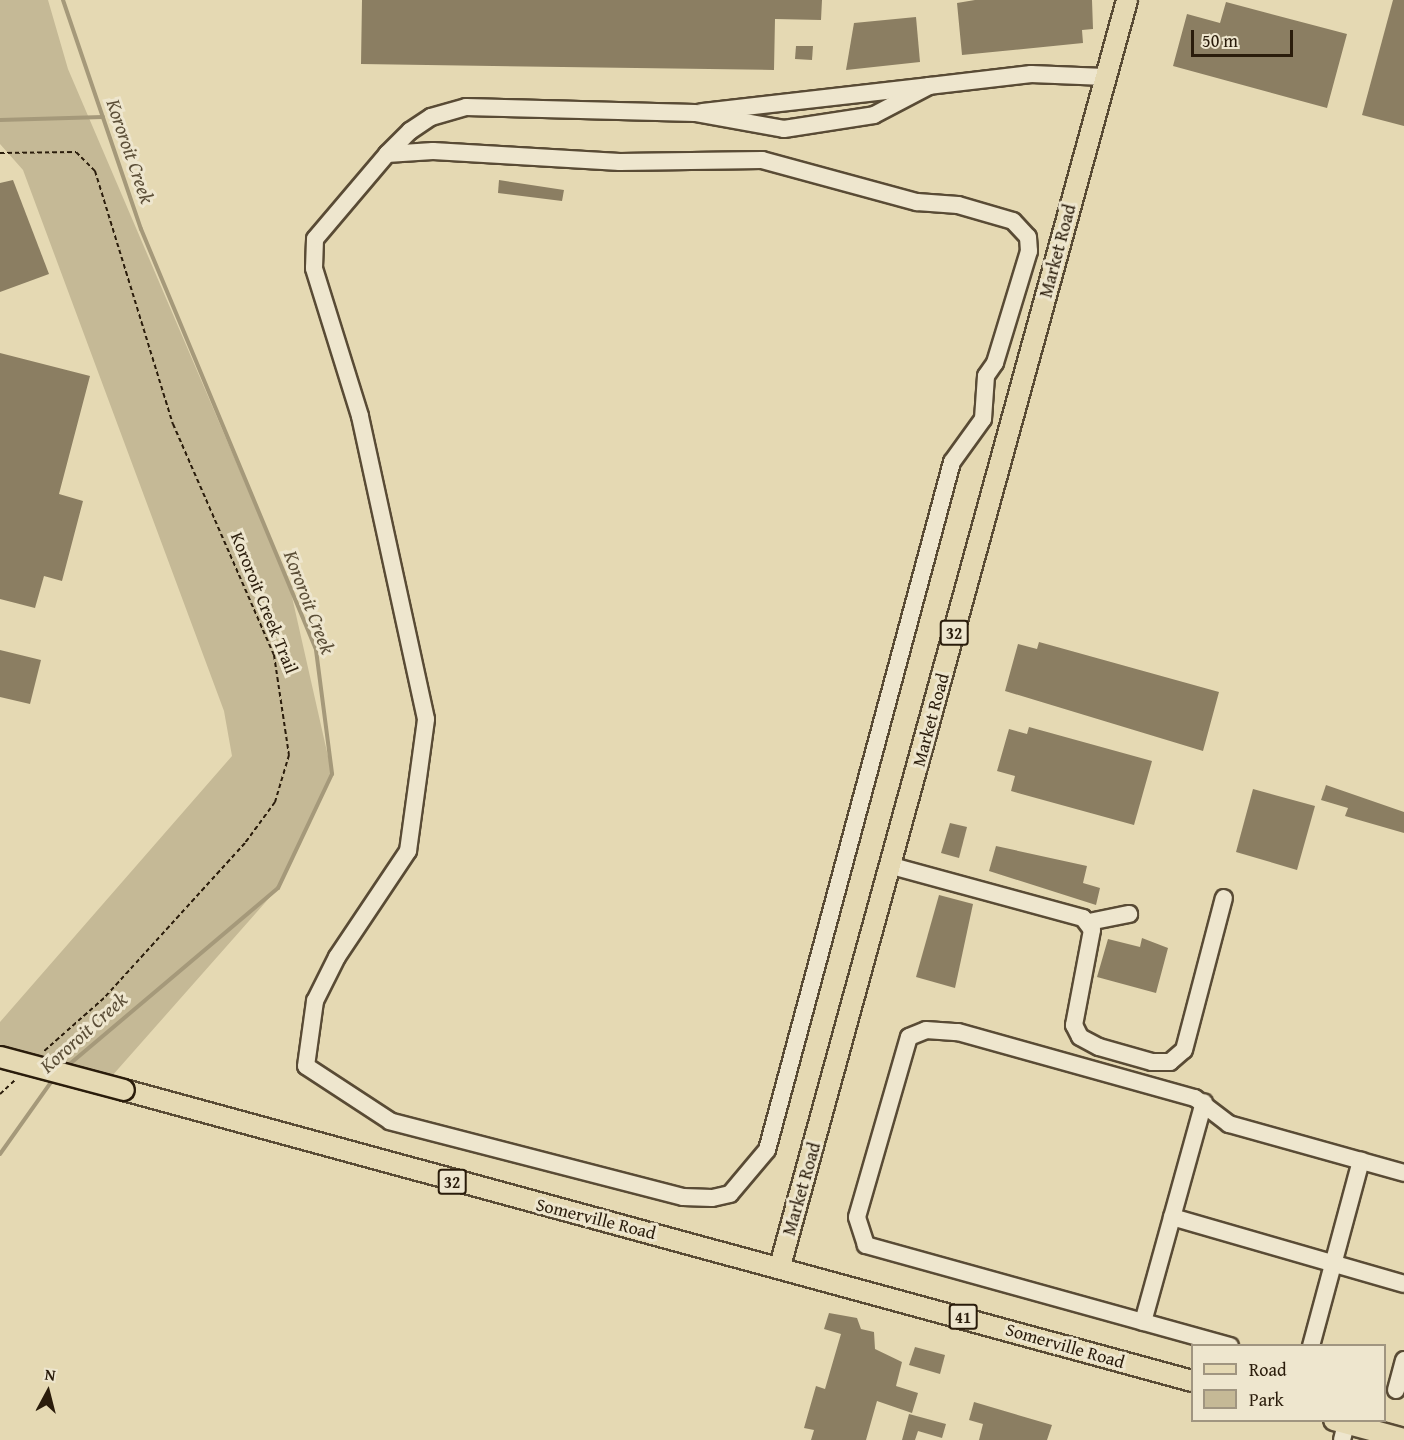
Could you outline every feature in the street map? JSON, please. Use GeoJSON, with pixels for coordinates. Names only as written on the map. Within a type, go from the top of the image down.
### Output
{"type":"FeatureCollection","features":[{"type":"Feature","properties":{"kind":"main road","name":"Market Road"},"geometry":{"type":"LineString","coordinates":[[780,1266],[892,866],[1127,0]]}},
{"type":"Feature","properties":{"kind":"main road","name":"Somerville Road"},"geometry":{"type":"LineString","coordinates":[[0,1057],[780,1266],[1191,1381]]}},
{"type":"Feature","properties":{"kind":"main road"},"geometry":{"type":"LineString","coordinates":[[1341,1428],[1404,1439]]}},
{"type":"Feature","properties":{"kind":"street"},"geometry":{"type":"LineString","coordinates":[[387,154],[433,151],[620,162],[762,160],[917,202],[958,205],[1013,221],[1028,237],[1026,262],[995,363],[986,376],[983,419],[952,462],[767,1150],[730,1194],[683,1197],[390,1120],[306,1066],[315,1000],[342,949],[408,851],[423,764],[425,700],[360,416],[313,260],[322,229],[387,154],[431,117],[466,107],[695,113],[1031,74],[1105,77]]}},
{"type":"Feature","properties":{"kind":"street"},"geometry":{"type":"LineString","coordinates":[[695,113],[784,129],[874,115],[929,86]]}},
{"type":"Feature","properties":{"kind":"street"},"geometry":{"type":"LineString","coordinates":[[892,866],[1089,922],[1129,914]]}},
{"type":"Feature","properties":{"kind":"street"},"geometry":{"type":"LineString","coordinates":[[1089,922],[1073,1007],[1080,1037],[1152,1062],[1170,1062],[1184,1050],[1224,898]]}},
{"type":"Feature","properties":{"kind":"street"},"geometry":{"type":"LineString","coordinates":[[1223,1344],[866,1245],[856,1223],[905,1041],[920,1031],[958,1032],[1204,1102],[1229,1124],[1404,1173]]}},
{"type":"Feature","properties":{"kind":"street"},"geometry":{"type":"LineString","coordinates":[[1143,1322],[1204,1102]]}},
{"type":"Feature","properties":{"kind":"street"},"geometry":{"type":"LineString","coordinates":[[1312,1344],[1361,1161]]}},
{"type":"Feature","properties":{"kind":"street"},"geometry":{"type":"LineString","coordinates":[[1172,1218],[1404,1284]]}},
{"type":"Feature","properties":{"kind":"street"},"geometry":{"type":"LineString","coordinates":[[1395,1390],[1404,1360]]}},
{"type":"Feature","properties":{"kind":"path","name":"Kororoit Creek Trail"},"geometry":{"type":"LineString","coordinates":[[0,153],[76,152],[95,171],[173,424],[274,655],[290,755],[275,802],[245,843],[104,998],[34,1061]]}},
{"type":"Feature","properties":{"kind":"path"},"geometry":{"type":"LineString","coordinates":[[0,1095],[21,1075]]}},
{"type":"Feature","properties":{"kind":"green space"},"geometry":{"type":"Polygon","coordinates":[[[0,0],[48,0],[68,69],[290,588],[332,774],[278,888],[104,1085],[0,1057],[0,1022],[232,756],[224,711],[23,170],[0,144],[0,0]]]}},
{"type":"Feature","properties":{"kind":"building"},"geometry":{"type":"Polygon","coordinates":[[[362,0],[822,0],[821,20],[775,19],[774,70],[361,64],[362,0]]]}},
{"type":"Feature","properties":{"kind":"building"},"geometry":{"type":"Polygon","coordinates":[[[975,0],[1092,0],[1093,29],[1082,30],[1083,43],[962,55],[957,3],[975,0]]]}},
{"type":"Feature","properties":{"kind":"building"},"geometry":{"type":"Polygon","coordinates":[[[1393,0],[1404,0],[1404,126],[1362,115],[1393,0]]]}},
{"type":"Feature","properties":{"kind":"building"},"geometry":{"type":"Polygon","coordinates":[[[1226,2],[1347,34],[1327,108],[1173,66],[1187,14],[1220,23],[1226,2]]]}},
{"type":"Feature","properties":{"kind":"building"},"geometry":{"type":"Polygon","coordinates":[[[916,17],[920,62],[846,70],[854,23],[916,17]]]}},
{"type":"Feature","properties":{"kind":"building"},"geometry":{"type":"Polygon","coordinates":[[[796,46],[813,46],[812,60],[795,59],[796,46]]]}},
{"type":"Feature","properties":{"kind":"building"},"geometry":{"type":"Polygon","coordinates":[[[13,180],[49,274],[0,292],[0,183],[13,180]]]}},
{"type":"Feature","properties":{"kind":"building"},"geometry":{"type":"Polygon","coordinates":[[[499,180],[564,190],[562,201],[498,193],[499,180]]]}},
{"type":"Feature","properties":{"kind":"building"},"geometry":{"type":"Polygon","coordinates":[[[0,353],[90,376],[59,494],[83,501],[62,581],[44,576],[35,608],[0,599],[0,353]]]}},
{"type":"Feature","properties":{"kind":"building"},"geometry":{"type":"Polygon","coordinates":[[[1039,642],[1219,692],[1203,751],[1005,691],[1018,644],[1037,649],[1039,642]]]}},
{"type":"Feature","properties":{"kind":"building"},"geometry":{"type":"Polygon","coordinates":[[[0,650],[41,660],[30,704],[0,697],[0,650]]]}},
{"type":"Feature","properties":{"kind":"building"},"geometry":{"type":"Polygon","coordinates":[[[1029,727],[1152,761],[1134,825],[1011,791],[1015,776],[997,771],[1009,729],[1027,734],[1029,727]]]}},
{"type":"Feature","properties":{"kind":"building"},"geometry":{"type":"Polygon","coordinates":[[[1326,785],[1404,812],[1404,833],[1345,816],[1348,808],[1321,800],[1326,785]]]}},
{"type":"Feature","properties":{"kind":"building"},"geometry":{"type":"Polygon","coordinates":[[[1253,789],[1315,806],[1297,870],[1236,852],[1253,789]]]}},
{"type":"Feature","properties":{"kind":"building"},"geometry":{"type":"Polygon","coordinates":[[[950,823],[967,827],[959,858],[941,853],[950,823]]]}},
{"type":"Feature","properties":{"kind":"building"},"geometry":{"type":"Polygon","coordinates":[[[996,846],[1087,866],[1083,883],[1100,888],[1096,905],[989,871],[996,846]]]}},
{"type":"Feature","properties":{"kind":"building"},"geometry":{"type":"Polygon","coordinates":[[[939,895],[973,904],[955,988],[916,977],[939,895]]]}},
{"type":"Feature","properties":{"kind":"building"},"geometry":{"type":"Polygon","coordinates":[[[1142,938],[1168,948],[1156,993],[1097,977],[1108,939],[1140,947],[1142,938]]]}},
{"type":"Feature","properties":{"kind":"building"},"geometry":{"type":"Polygon","coordinates":[[[829,1313],[857,1318],[861,1329],[874,1332],[875,1349],[902,1362],[896,1386],[918,1393],[912,1413],[877,1401],[866,1440],[811,1440],[814,1430],[804,1428],[816,1386],[825,1389],[841,1334],[824,1329],[829,1313]]]}},
{"type":"Feature","properties":{"kind":"building"},"geometry":{"type":"Polygon","coordinates":[[[915,1347],[945,1355],[940,1374],[909,1365],[915,1347]]]}},
{"type":"Feature","properties":{"kind":"building"},"geometry":{"type":"Polygon","coordinates":[[[974,1402],[1052,1425],[1047,1440],[979,1440],[983,1424],[969,1420],[974,1402]]]}},
{"type":"Feature","properties":{"kind":"building"},"geometry":{"type":"Polygon","coordinates":[[[909,1414],[946,1424],[942,1438],[918,1431],[915,1440],[902,1440],[909,1414]]]}},
{"type":"Feature","properties":{"kind":"waterway","name":"Kororoit Creek"},"geometry":{"type":"LineString","coordinates":[[63,0],[141,229],[316,650],[332,774],[278,888],[66,1067]]}},
{"type":"Feature","properties":{"kind":"waterway"},"geometry":{"type":"LineString","coordinates":[[0,120],[103,117]]}},
{"type":"Feature","properties":{"kind":"waterway","name":"Kororoit Creek"},"geometry":{"type":"LineString","coordinates":[[0,1154],[54,1078]]}}]}
